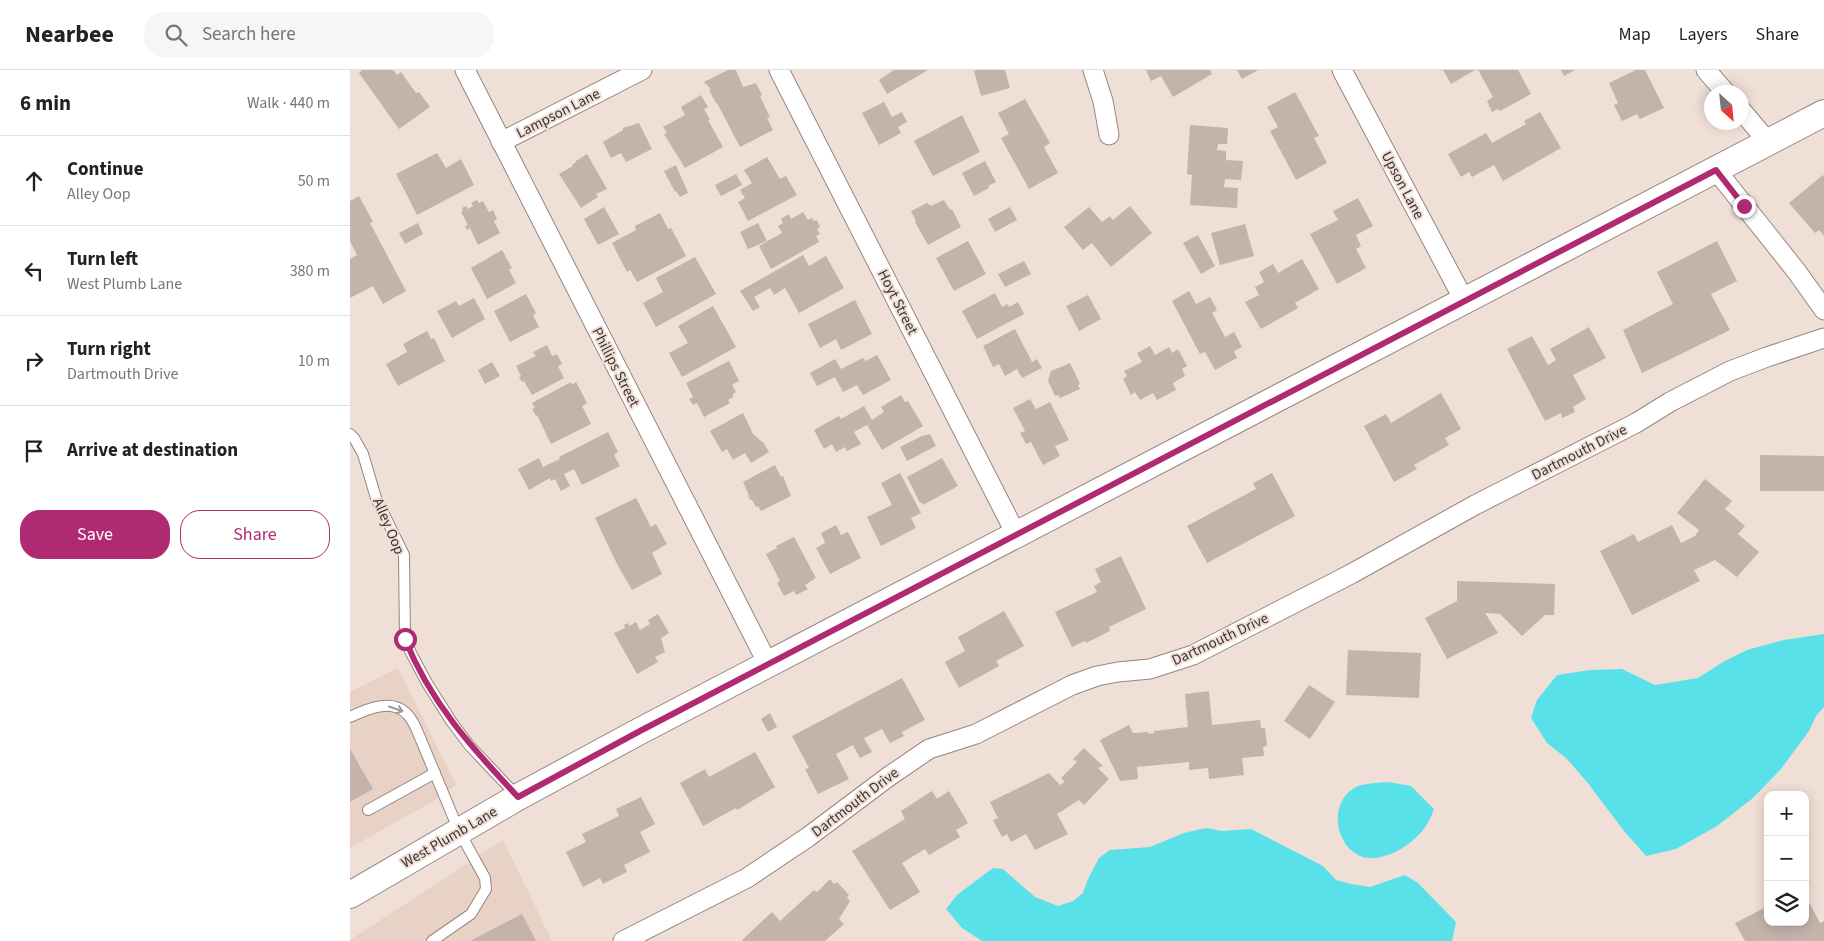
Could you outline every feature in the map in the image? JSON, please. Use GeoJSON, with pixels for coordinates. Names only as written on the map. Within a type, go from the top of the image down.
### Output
{"type":"FeatureCollection","features":[{"type":"Feature","properties":{"kind":"main road","name":"West Plumb Lane"},"geometry":{"type":"LineString","coordinates":[[350,895],[518,797],[640,731],[1824,113]]}},
{"type":"Feature","properties":{"kind":"street","name":"Phillips Street"},"geometry":{"type":"LineString","coordinates":[[465,70],[768,664]]}},
{"type":"Feature","properties":{"kind":"street","name":"Lampson Lane"},"geometry":{"type":"LineString","coordinates":[[501,142],[642,70]]}},
{"type":"Feature","properties":{"kind":"street","name":"Hoyt Street"},"geometry":{"type":"LineString","coordinates":[[779,70],[1016,534]]}},
{"type":"Feature","properties":{"kind":"street"},"geometry":{"type":"LineString","coordinates":[[1093,70],[1104,101],[1109,135]]}},
{"type":"Feature","properties":{"kind":"street","name":"Upson Lane"},"geometry":{"type":"LineString","coordinates":[[1342,70],[1464,300]]}},
{"type":"Feature","properties":{"kind":"street"},"geometry":{"type":"LineString","coordinates":[[1706,70],[1719,85]]}},
{"type":"Feature","properties":{"kind":"street"},"geometry":{"type":"LineString","coordinates":[[1749,119],[1768,142]]}},
{"type":"Feature","properties":{"kind":"street"},"geometry":{"type":"LineString","coordinates":[[1716,170],[1797,272],[1824,310]]}},
{"type":"Feature","properties":{"kind":"street","name":"Dartmouth Drive"},"geometry":{"type":"LineString","coordinates":[[623,941],[747,878],[808,837],[888,777],[930,749],[976,734],[1072,686],[1097,676],[1150,669],[1193,655],[1351,574],[1474,505],[1636,423],[1670,402],[1730,371],[1824,338]]}},
{"type":"Feature","properties":{"kind":"lane","name":"Alley Oop"},"geometry":{"type":"LineString","coordinates":[[350,434],[363,454],[376,498],[404,555],[405,639],[411,653],[427,684],[451,722],[469,745],[518,797]]}},
{"type":"Feature","properties":{"kind":"lane"},"geometry":{"type":"LineString","coordinates":[[350,717],[382,705],[399,708],[408,714],[416,728],[459,831],[485,878],[486,889],[471,914],[432,941]]}},
{"type":"Feature","properties":{"kind":"lane"},"geometry":{"type":"LineString","coordinates":[[368,810],[435,773]]}},
{"type":"Feature","properties":{"kind":"shaded area"},"geometry":{"type":"Polygon","coordinates":[[[398,668],[456,785],[435,800],[350,848],[350,692],[398,668]]]}},
{"type":"Feature","properties":{"kind":"shaded area"},"geometry":{"type":"Polygon","coordinates":[[[503,840],[552,941],[350,941],[350,940],[503,840]]]}},
{"type":"Feature","properties":{"kind":"water"},"geometry":{"type":"Polygon","coordinates":[[[1824,634],[1824,707],[1816,716],[1809,731],[1781,769],[1753,798],[1717,826],[1676,849],[1646,856],[1567,759],[1547,743],[1531,718],[1537,700],[1557,675],[1590,670],[1622,669],[1655,685],[1698,678],[1747,650],[1784,640],[1824,634]]]}},
{"type":"Feature","properties":{"kind":"water"},"geometry":{"type":"Polygon","coordinates":[[[1388,782],[1411,786],[1434,809],[1422,831],[1404,847],[1384,856],[1363,857],[1346,845],[1341,835],[1338,825],[1340,804],[1346,795],[1358,786],[1388,782]]]}},
{"type":"Feature","properties":{"kind":"water"},"geometry":{"type":"Polygon","coordinates":[[[1206,828],[1222,831],[1251,829],[1323,866],[1336,880],[1351,884],[1370,887],[1405,875],[1418,883],[1456,922],[1452,941],[982,941],[962,928],[946,909],[957,895],[993,868],[1003,869],[1035,897],[1058,906],[1073,901],[1083,893],[1099,858],[1110,850],[1150,847],[1184,833],[1206,828]]]}},
{"type":"Feature","properties":{"kind":"building"},"geometry":{"type":"Polygon","coordinates":[[[362,70],[393,70],[397,75],[401,72],[416,93],[419,92],[430,107],[399,129],[359,73],[362,70]]]}},
{"type":"Feature","properties":{"kind":"building"},"geometry":{"type":"Polygon","coordinates":[[[728,70],[736,70],[743,87],[756,83],[770,117],[767,118],[773,130],[740,147],[709,90],[711,89],[704,82],[728,70]]]}},
{"type":"Feature","properties":{"kind":"building"},"geometry":{"type":"Polygon","coordinates":[[[894,70],[928,70],[887,94],[879,80],[894,70]]]}},
{"type":"Feature","properties":{"kind":"building"},"geometry":{"type":"Polygon","coordinates":[[[1005,70],[1010,88],[981,96],[974,71],[1005,70]]]}},
{"type":"Feature","properties":{"kind":"building"},"geometry":{"type":"Polygon","coordinates":[[[1146,70],[1210,70],[1212,74],[1173,97],[1161,76],[1151,81],[1146,70]]]}},
{"type":"Feature","properties":{"kind":"building"},"geometry":{"type":"Polygon","coordinates":[[[1237,70],[1258,70],[1242,79],[1237,70]]]}},
{"type":"Feature","properties":{"kind":"building"},"geometry":{"type":"Polygon","coordinates":[[[1443,70],[1475,70],[1451,84],[1443,70]]]}},
{"type":"Feature","properties":{"kind":"building"},"geometry":{"type":"Polygon","coordinates":[[[1478,70],[1518,70],[1531,94],[1500,111],[1498,109],[1492,112],[1487,101],[1493,97],[1478,70]]]}},
{"type":"Feature","properties":{"kind":"building"},"geometry":{"type":"Polygon","coordinates":[[[1561,70],[1575,70],[1564,76],[1561,70]]]}},
{"type":"Feature","properties":{"kind":"building"},"geometry":{"type":"Polygon","coordinates":[[[1636,70],[1645,70],[1664,108],[1640,119],[1637,114],[1622,121],[1614,105],[1618,103],[1609,83],[1636,70]]]}},
{"type":"Feature","properties":{"kind":"building"},"geometry":{"type":"Polygon","coordinates":[[[1295,92],[1319,136],[1314,138],[1327,163],[1296,180],[1270,131],[1278,127],[1267,107],[1295,92]]]}},
{"type":"Feature","properties":{"kind":"building"},"geometry":{"type":"Polygon","coordinates":[[[701,95],[708,107],[704,109],[710,120],[708,120],[723,147],[685,168],[664,134],[667,133],[663,127],[685,115],[681,107],[701,95]]]}},
{"type":"Feature","properties":{"kind":"building"},"geometry":{"type":"Polygon","coordinates":[[[1025,99],[1050,143],[1044,147],[1058,173],[1029,189],[1001,138],[1009,134],[998,113],[1025,99]]]}},
{"type":"Feature","properties":{"kind":"building"},"geometry":{"type":"Polygon","coordinates":[[[884,102],[892,117],[902,112],[907,122],[898,127],[901,133],[879,145],[862,113],[884,102]]]}},
{"type":"Feature","properties":{"kind":"building"},"geometry":{"type":"Polygon","coordinates":[[[1540,112],[1561,148],[1503,181],[1494,165],[1472,177],[1469,172],[1461,177],[1448,154],[1486,133],[1492,143],[1526,124],[1524,121],[1540,112]]]}},
{"type":"Feature","properties":{"kind":"building"},"geometry":{"type":"Polygon","coordinates":[[[962,115],[980,152],[933,176],[914,141],[962,115]]]}},
{"type":"Feature","properties":{"kind":"building"},"geometry":{"type":"Polygon","coordinates":[[[639,123],[652,149],[626,162],[621,153],[611,158],[603,142],[623,130],[623,128],[639,123]]]}},
{"type":"Feature","properties":{"kind":"building"},"geometry":{"type":"Polygon","coordinates":[[[1190,125],[1228,128],[1227,144],[1218,144],[1217,150],[1226,151],[1226,160],[1243,161],[1241,180],[1225,179],[1224,187],[1238,188],[1237,208],[1190,205],[1192,175],[1187,174],[1190,125]]]}},
{"type":"Feature","properties":{"kind":"building"},"geometry":{"type":"Polygon","coordinates":[[[437,153],[446,168],[461,159],[474,185],[417,215],[396,174],[437,153]]]}},
{"type":"Feature","properties":{"kind":"building"},"geometry":{"type":"Polygon","coordinates":[[[587,154],[607,189],[596,194],[598,197],[581,208],[559,174],[573,166],[576,161],[587,154]]]}},
{"type":"Feature","properties":{"kind":"building"},"geometry":{"type":"Polygon","coordinates":[[[767,157],[780,179],[786,176],[797,195],[748,221],[738,202],[745,198],[740,190],[752,183],[744,170],[767,157]]]}},
{"type":"Feature","properties":{"kind":"building"},"geometry":{"type":"Polygon","coordinates":[[[985,161],[996,182],[974,196],[962,173],[985,161]]]}},
{"type":"Feature","properties":{"kind":"building"},"geometry":{"type":"Polygon","coordinates":[[[676,165],[688,193],[680,197],[675,192],[664,171],[676,165]]]}},
{"type":"Feature","properties":{"kind":"building"},"geometry":{"type":"Polygon","coordinates":[[[736,174],[742,185],[721,196],[715,185],[736,174]]]}},
{"type":"Feature","properties":{"kind":"building"},"geometry":{"type":"Polygon","coordinates":[[[1823,175],[1824,236],[1819,230],[1815,233],[1789,203],[1823,175]]]}},
{"type":"Feature","properties":{"kind":"building"},"geometry":{"type":"Polygon","coordinates":[[[359,196],[373,222],[370,223],[406,291],[383,304],[373,286],[350,298],[350,259],[357,255],[350,241],[350,201],[359,196]]]}},
{"type":"Feature","properties":{"kind":"building"},"geometry":{"type":"Polygon","coordinates":[[[1358,198],[1373,226],[1356,235],[1361,246],[1356,249],[1366,268],[1337,284],[1310,234],[1338,220],[1333,211],[1358,198]]]}},
{"type":"Feature","properties":{"kind":"building"},"geometry":{"type":"Polygon","coordinates":[[[477,200],[479,203],[483,201],[489,212],[493,210],[497,219],[494,221],[500,233],[478,245],[470,228],[467,230],[465,226],[468,225],[461,212],[463,211],[462,208],[466,206],[468,209],[473,206],[471,203],[477,200]]]}},
{"type":"Feature","properties":{"kind":"building"},"geometry":{"type":"Polygon","coordinates":[[[944,200],[950,210],[952,209],[961,227],[928,245],[911,211],[927,203],[931,206],[944,200]]]}},
{"type":"Feature","properties":{"kind":"building"},"geometry":{"type":"Polygon","coordinates":[[[1130,206],[1152,233],[1111,267],[1092,243],[1083,250],[1064,227],[1089,207],[1102,222],[1110,216],[1113,220],[1130,206]]]}},
{"type":"Feature","properties":{"kind":"building"},"geometry":{"type":"Polygon","coordinates":[[[604,207],[619,234],[598,245],[584,219],[604,207]]]}},
{"type":"Feature","properties":{"kind":"building"},"geometry":{"type":"Polygon","coordinates":[[[1010,207],[1017,220],[995,232],[988,219],[1010,207]]]}},
{"type":"Feature","properties":{"kind":"building"},"geometry":{"type":"Polygon","coordinates":[[[803,212],[808,220],[812,218],[814,221],[817,220],[820,227],[817,229],[820,234],[816,236],[819,242],[771,269],[759,246],[782,233],[778,226],[783,223],[781,219],[789,214],[791,219],[803,212]]]}},
{"type":"Feature","properties":{"kind":"building"},"geometry":{"type":"Polygon","coordinates":[[[660,213],[668,229],[671,228],[686,256],[637,282],[630,270],[627,272],[612,243],[636,230],[635,226],[660,213]]]}},
{"type":"Feature","properties":{"kind":"building"},"geometry":{"type":"Polygon","coordinates":[[[418,223],[423,234],[405,244],[399,233],[418,223]]]}},
{"type":"Feature","properties":{"kind":"building"},"geometry":{"type":"Polygon","coordinates":[[[758,223],[767,241],[748,249],[740,232],[758,223]]]}},
{"type":"Feature","properties":{"kind":"building"},"geometry":{"type":"Polygon","coordinates":[[[1245,224],[1254,256],[1220,265],[1211,233],[1245,224]]]}},
{"type":"Feature","properties":{"kind":"building"},"geometry":{"type":"Polygon","coordinates":[[[1198,235],[1215,266],[1201,274],[1183,243],[1198,235]]]}},
{"type":"Feature","properties":{"kind":"building"},"geometry":{"type":"Polygon","coordinates":[[[968,241],[986,274],[954,291],[936,258],[968,241]]]}},
{"type":"Feature","properties":{"kind":"building"},"geometry":{"type":"Polygon","coordinates":[[[1717,241],[1737,281],[1711,294],[1730,330],[1642,373],[1623,330],[1673,304],[1657,272],[1717,241]]]}},
{"type":"Feature","properties":{"kind":"building"},"geometry":{"type":"Polygon","coordinates":[[[502,250],[512,268],[509,270],[516,283],[487,299],[471,268],[502,250]]]}},
{"type":"Feature","properties":{"kind":"building"},"geometry":{"type":"Polygon","coordinates":[[[803,255],[809,266],[826,256],[844,288],[799,313],[785,288],[774,295],[770,288],[754,297],[760,307],[753,311],[740,291],[803,255]]]}},
{"type":"Feature","properties":{"kind":"building"},"geometry":{"type":"Polygon","coordinates":[[[695,257],[716,294],[656,327],[643,303],[663,292],[656,278],[695,257]]]}},
{"type":"Feature","properties":{"kind":"building"},"geometry":{"type":"Polygon","coordinates":[[[1302,259],[1319,289],[1295,303],[1298,308],[1261,329],[1245,302],[1259,295],[1255,287],[1264,282],[1259,272],[1273,264],[1278,273],[1302,259]]]}},
{"type":"Feature","properties":{"kind":"building"},"geometry":{"type":"Polygon","coordinates":[[[1024,261],[1031,274],[1005,287],[998,274],[1024,261]]]}},
{"type":"Feature","properties":{"kind":"building"},"geometry":{"type":"Polygon","coordinates":[[[1189,291],[1196,304],[1210,297],[1217,310],[1212,313],[1225,337],[1234,332],[1242,347],[1234,351],[1237,358],[1215,370],[1205,352],[1200,354],[1172,301],[1189,291]]]}},
{"type":"Feature","properties":{"kind":"building"},"geometry":{"type":"Polygon","coordinates":[[[995,293],[1002,307],[1008,304],[1009,307],[1018,302],[1024,314],[977,339],[962,311],[995,293]]]}},
{"type":"Feature","properties":{"kind":"building"},"geometry":{"type":"Polygon","coordinates":[[[526,294],[536,313],[533,315],[539,327],[510,342],[494,311],[526,294]]]}},
{"type":"Feature","properties":{"kind":"building"},"geometry":{"type":"Polygon","coordinates":[[[1088,295],[1101,319],[1079,331],[1066,306],[1088,295]]]}},
{"type":"Feature","properties":{"kind":"building"},"geometry":{"type":"Polygon","coordinates":[[[474,298],[485,319],[452,338],[437,311],[456,301],[459,306],[474,298]]]}},
{"type":"Feature","properties":{"kind":"building"},"geometry":{"type":"Polygon","coordinates":[[[855,300],[872,334],[841,350],[836,339],[820,348],[808,324],[855,300]]]}},
{"type":"Feature","properties":{"kind":"building"},"geometry":{"type":"Polygon","coordinates":[[[713,306],[736,347],[682,377],[669,353],[688,343],[678,326],[713,306]]]}},
{"type":"Feature","properties":{"kind":"building"},"geometry":{"type":"Polygon","coordinates":[[[1589,327],[1606,358],[1573,375],[1586,399],[1573,407],[1575,412],[1562,418],[1561,413],[1545,421],[1507,349],[1532,336],[1548,365],[1556,360],[1550,349],[1589,327]]]}},
{"type":"Feature","properties":{"kind":"building"},"geometry":{"type":"Polygon","coordinates":[[[1015,329],[1032,362],[1037,359],[1042,368],[1022,378],[1017,369],[1005,376],[999,364],[993,367],[983,346],[1015,329]]]}},
{"type":"Feature","properties":{"kind":"building"},"geometry":{"type":"Polygon","coordinates":[[[427,331],[431,339],[434,338],[445,361],[398,386],[386,364],[407,352],[403,344],[427,331]]]}},
{"type":"Feature","properties":{"kind":"building"},"geometry":{"type":"Polygon","coordinates":[[[547,345],[552,356],[557,354],[562,364],[558,366],[564,378],[532,395],[524,381],[522,382],[519,377],[521,376],[516,366],[536,356],[533,352],[547,345]]]}},
{"type":"Feature","properties":{"kind":"building"},"geometry":{"type":"Polygon","coordinates":[[[1150,346],[1155,355],[1169,347],[1172,353],[1178,349],[1187,366],[1182,369],[1185,376],[1173,383],[1176,390],[1157,400],[1153,393],[1140,400],[1135,392],[1131,395],[1123,379],[1127,376],[1124,371],[1142,362],[1137,353],[1150,346]]]}},
{"type":"Feature","properties":{"kind":"building"},"geometry":{"type":"Polygon","coordinates":[[[877,355],[891,380],[863,395],[857,385],[843,392],[835,377],[817,386],[810,373],[835,359],[841,369],[863,358],[866,361],[877,355]]]}},
{"type":"Feature","properties":{"kind":"building"},"geometry":{"type":"Polygon","coordinates":[[[729,361],[739,381],[732,385],[736,392],[728,400],[730,403],[704,417],[697,403],[693,405],[689,399],[693,397],[686,383],[729,361]]]}},
{"type":"Feature","properties":{"kind":"building"},"geometry":{"type":"Polygon","coordinates":[[[492,362],[500,376],[485,384],[478,370],[492,362]]]}},
{"type":"Feature","properties":{"kind":"building"},"geometry":{"type":"Polygon","coordinates":[[[1070,363],[1080,384],[1078,385],[1080,389],[1060,398],[1058,395],[1055,396],[1048,381],[1051,371],[1070,363]]]}},
{"type":"Feature","properties":{"kind":"building"},"geometry":{"type":"Polygon","coordinates":[[[571,382],[572,385],[576,382],[587,403],[582,406],[591,424],[551,444],[537,415],[532,409],[535,408],[532,403],[571,382]]]}},
{"type":"Feature","properties":{"kind":"building"},"geometry":{"type":"Polygon","coordinates":[[[1441,393],[1461,429],[1445,438],[1449,445],[1414,465],[1417,469],[1394,482],[1364,426],[1386,414],[1391,423],[1441,393]]]}},
{"type":"Feature","properties":{"kind":"building"},"geometry":{"type":"Polygon","coordinates":[[[901,395],[905,402],[908,401],[923,426],[882,450],[867,425],[854,432],[861,444],[847,451],[845,447],[836,452],[832,444],[824,449],[814,430],[839,416],[841,419],[864,406],[872,420],[884,412],[881,407],[901,395]]]}},
{"type":"Feature","properties":{"kind":"building"},"geometry":{"type":"Polygon","coordinates":[[[1030,399],[1036,409],[1050,402],[1069,440],[1055,446],[1060,456],[1043,465],[1031,442],[1026,444],[1020,433],[1025,431],[1013,408],[1030,399]]]}},
{"type":"Feature","properties":{"kind":"building"},"geometry":{"type":"Polygon","coordinates":[[[743,413],[753,434],[763,442],[769,452],[751,463],[745,453],[733,460],[727,449],[722,452],[710,431],[743,413]]]}},
{"type":"Feature","properties":{"kind":"building"},"geometry":{"type":"Polygon","coordinates":[[[608,432],[618,452],[614,455],[620,466],[582,485],[574,469],[564,474],[570,486],[561,491],[555,479],[551,481],[550,478],[529,490],[518,469],[539,458],[543,467],[608,432]]]}},
{"type":"Feature","properties":{"kind":"building"},"geometry":{"type":"Polygon","coordinates":[[[930,434],[936,446],[907,461],[900,447],[930,434]]]}},
{"type":"Feature","properties":{"kind":"building"},"geometry":{"type":"Polygon","coordinates":[[[1760,455],[1824,456],[1824,491],[1760,491],[1760,455]]]}},
{"type":"Feature","properties":{"kind":"building"},"geometry":{"type":"Polygon","coordinates":[[[942,458],[958,486],[923,505],[922,502],[920,503],[907,477],[942,458]]]}},
{"type":"Feature","properties":{"kind":"building"},"geometry":{"type":"Polygon","coordinates":[[[775,465],[781,477],[783,476],[791,496],[761,511],[750,500],[743,482],[775,465]]]}},
{"type":"Feature","properties":{"kind":"building"},"geometry":{"type":"Polygon","coordinates":[[[900,473],[921,513],[911,518],[916,528],[881,546],[867,517],[892,505],[881,483],[900,473]]]}},
{"type":"Feature","properties":{"kind":"building"},"geometry":{"type":"Polygon","coordinates":[[[1272,473],[1295,516],[1207,563],[1187,526],[1256,489],[1253,483],[1272,473]]]}},
{"type":"Feature","properties":{"kind":"building"},"geometry":{"type":"Polygon","coordinates":[[[1705,479],[1732,501],[1725,509],[1745,526],[1738,534],[1759,552],[1737,577],[1715,560],[1694,570],[1700,581],[1632,615],[1600,551],[1634,534],[1638,542],[1672,525],[1681,543],[1695,536],[1699,530],[1677,513],[1705,479]]]}},
{"type":"Feature","properties":{"kind":"building"},"geometry":{"type":"Polygon","coordinates":[[[636,498],[651,527],[656,524],[667,544],[652,553],[662,574],[632,590],[595,518],[636,498]]]}},
{"type":"Feature","properties":{"kind":"building"},"geometry":{"type":"Polygon","coordinates":[[[836,525],[841,535],[848,532],[861,558],[830,574],[816,548],[825,543],[821,533],[836,525]]]}},
{"type":"Feature","properties":{"kind":"building"},"geometry":{"type":"Polygon","coordinates":[[[794,537],[816,578],[805,585],[808,589],[796,595],[794,591],[784,596],[777,583],[780,581],[766,554],[777,548],[776,546],[794,537]]]}},
{"type":"Feature","properties":{"kind":"building"},"geometry":{"type":"Polygon","coordinates":[[[1121,556],[1146,609],[1109,627],[1110,631],[1086,643],[1085,641],[1072,647],[1055,612],[1097,592],[1094,586],[1101,582],[1095,569],[1121,556]]]}},
{"type":"Feature","properties":{"kind":"building"},"geometry":{"type":"Polygon","coordinates":[[[1457,581],[1555,584],[1554,615],[1545,615],[1522,636],[1500,614],[1485,613],[1498,633],[1447,659],[1425,618],[1457,601],[1457,581]]]}},
{"type":"Feature","properties":{"kind":"building"},"geometry":{"type":"Polygon","coordinates":[[[1004,611],[1024,646],[996,661],[999,666],[959,688],[945,662],[965,651],[958,637],[1004,611]]]}},
{"type":"Feature","properties":{"kind":"building"},"geometry":{"type":"Polygon","coordinates":[[[658,614],[669,633],[661,638],[665,652],[655,657],[658,662],[637,674],[614,633],[625,628],[624,625],[628,623],[629,626],[636,622],[640,630],[650,624],[648,620],[658,614]]]}},
{"type":"Feature","properties":{"kind":"building"},"geometry":{"type":"Polygon","coordinates":[[[1348,650],[1421,653],[1419,698],[1346,695],[1348,650]]]}},
{"type":"Feature","properties":{"kind":"building"},"geometry":{"type":"Polygon","coordinates":[[[902,678],[925,720],[902,732],[904,736],[890,743],[882,729],[864,738],[872,752],[860,758],[853,745],[836,754],[849,779],[818,794],[805,769],[809,768],[792,736],[902,678]]]}},
{"type":"Feature","properties":{"kind":"building"},"geometry":{"type":"Polygon","coordinates":[[[1309,685],[1335,702],[1310,739],[1284,721],[1309,685]]]}},
{"type":"Feature","properties":{"kind":"building"},"geometry":{"type":"Polygon","coordinates":[[[1209,691],[1212,725],[1260,720],[1261,728],[1265,728],[1267,746],[1263,747],[1264,756],[1242,758],[1244,775],[1209,779],[1208,768],[1189,770],[1189,762],[1137,767],[1138,779],[1120,781],[1100,740],[1129,725],[1133,733],[1148,732],[1149,734],[1154,733],[1154,731],[1188,727],[1185,694],[1209,691]]]}},
{"type":"Feature","properties":{"kind":"building"},"geometry":{"type":"Polygon","coordinates":[[[770,713],[777,727],[768,732],[761,719],[770,713]]]}},
{"type":"Feature","properties":{"kind":"building"},"geometry":{"type":"Polygon","coordinates":[[[1084,748],[1103,766],[1098,768],[1109,779],[1084,805],[1079,800],[1057,814],[1068,834],[1035,850],[1026,834],[1011,842],[1007,834],[1002,837],[993,820],[998,818],[990,802],[1049,773],[1060,785],[1065,782],[1061,778],[1077,762],[1073,759],[1084,748]]]}},
{"type":"Feature","properties":{"kind":"building"},"geometry":{"type":"Polygon","coordinates":[[[350,749],[373,789],[350,802],[350,749]]]}},
{"type":"Feature","properties":{"kind":"building"},"geometry":{"type":"Polygon","coordinates":[[[755,752],[775,787],[737,810],[736,808],[703,826],[680,783],[705,769],[709,777],[755,752]]]}},
{"type":"Feature","properties":{"kind":"building"},"geometry":{"type":"Polygon","coordinates":[[[932,791],[937,799],[949,791],[968,823],[956,830],[960,837],[929,855],[925,849],[902,863],[920,892],[890,910],[852,851],[905,819],[901,811],[932,791]]]}},
{"type":"Feature","properties":{"kind":"building"},"geometry":{"type":"Polygon","coordinates":[[[641,797],[655,824],[640,832],[650,852],[624,865],[627,872],[603,884],[600,878],[583,887],[566,852],[586,842],[582,834],[619,816],[616,809],[641,797]]]}},
{"type":"Feature","properties":{"kind":"building"},"geometry":{"type":"Polygon","coordinates":[[[830,879],[834,884],[837,882],[849,895],[847,897],[850,901],[839,919],[844,924],[825,941],[742,940],[772,912],[780,921],[814,890],[817,892],[830,879]]]}},
{"type":"Feature","properties":{"kind":"building"},"geometry":{"type":"Polygon","coordinates":[[[1809,904],[1820,923],[1824,921],[1824,941],[1745,941],[1735,923],[1764,908],[1764,926],[1809,926],[1809,904]]]}},
{"type":"Feature","properties":{"kind":"building"},"geometry":{"type":"Polygon","coordinates":[[[522,914],[536,941],[470,941],[522,914]]]}},
{"type":"Feature","properties":{"kind":"route"},"geometry":{"type":"LineString","coordinates":[[405,639],[427,684],[451,722],[469,745],[518,797],[640,731],[1716,170],[1744,206]]}}]}
